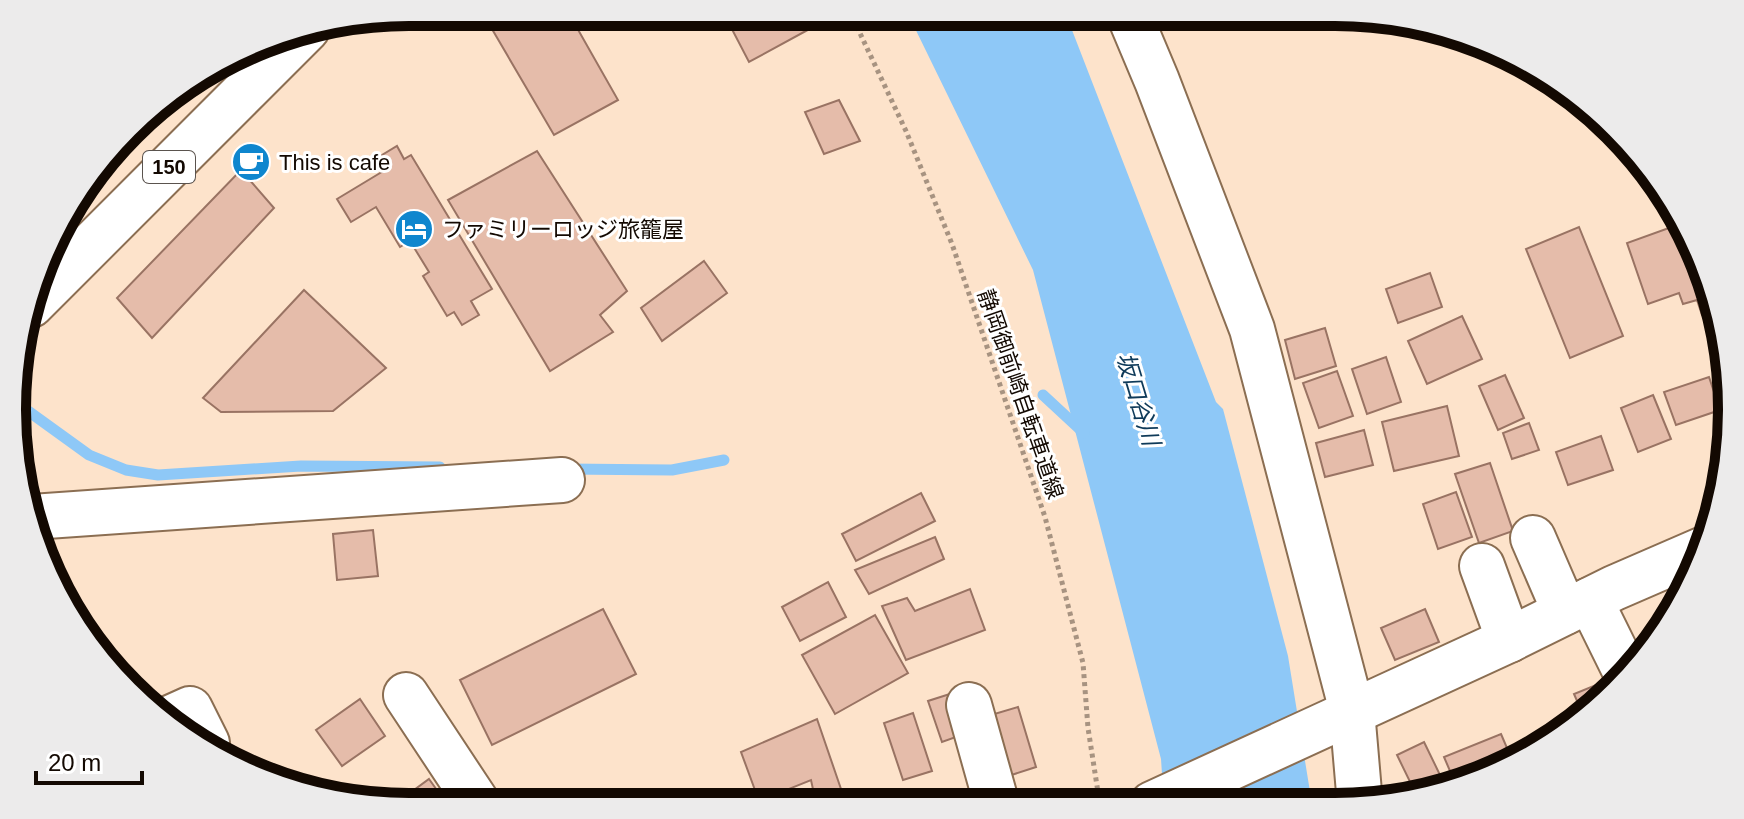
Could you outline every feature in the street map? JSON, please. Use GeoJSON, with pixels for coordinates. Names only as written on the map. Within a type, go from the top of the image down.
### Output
{"type":"FeatureCollection","features":[{"type":"Feature","properties":{"kind":"main road"},"geometry":{"type":"LineString","coordinates":[[1134,26],[1252,329],[1343,716],[1358,792]]}},
{"type":"Feature","properties":{"kind":"main road","name":"150"},"geometry":{"type":"LineString","coordinates":[[44,292],[292,44]]}},
{"type":"Feature","properties":{"kind":"main road"},"geometry":{"type":"LineString","coordinates":[[41,516],[562,480]]}},
{"type":"Feature","properties":{"kind":"main road"},"geometry":{"type":"LineString","coordinates":[[1533,538],[1620,665]]}},
{"type":"Feature","properties":{"kind":"main road"},"geometry":{"type":"LineString","coordinates":[[1176,793],[1689,556]]}},
{"type":"Feature","properties":{"kind":"main road"},"geometry":{"type":"LineString","coordinates":[[1482,566],[1509,640]]}},
{"type":"Feature","properties":{"kind":"main road"},"geometry":{"type":"LineString","coordinates":[[406,695],[471,793]]}},
{"type":"Feature","properties":{"kind":"main road"},"geometry":{"type":"LineString","coordinates":[[969,705],[994,793]]}},
{"type":"Feature","properties":{"kind":"main road"},"geometry":{"type":"LineString","coordinates":[[177,715],[190,709],[201,731]]}},
{"type":"Feature","properties":{"kind":"path","name":"静岡御前崎自転車道線"},"geometry":{"type":"LineString","coordinates":[[857,26],[906,131],[952,244],[1045,517],[1083,663],[1088,728],[1098,793]]}},
{"type":"Feature","properties":{"kind":"water","name":"坂口谷川"},"geometry":{"type":"Polygon","coordinates":[[[914,26],[1070,26],[1216,402],[1223,409],[1288,656],[1310,793],[1163,793],[1161,759],[1033,270],[914,26]]]}},
{"type":"Feature","properties":{"kind":"building"},"geometry":{"type":"Polygon","coordinates":[[[490,26],[576,26],[618,100],[554,135],[490,26]]]}},
{"type":"Feature","properties":{"kind":"building"},"geometry":{"type":"Polygon","coordinates":[[[730,26],[815,26],[749,62],[730,26]]]}},
{"type":"Feature","properties":{"kind":"building"},"geometry":{"type":"Polygon","coordinates":[[[839,100],[860,141],[824,154],[805,112],[839,100]]]}},
{"type":"Feature","properties":{"kind":"building"},"geometry":{"type":"Polygon","coordinates":[[[397,146],[404,159],[411,155],[492,289],[471,301],[479,315],[462,325],[454,312],[447,316],[423,276],[429,272],[410,241],[400,247],[376,207],[351,222],[337,199],[385,170],[377,158],[397,146]]]}},
{"type":"Feature","properties":{"kind":"building"},"geometry":{"type":"Polygon","coordinates":[[[537,151],[627,291],[600,315],[613,332],[550,371],[448,200],[537,151]]]}},
{"type":"Feature","properties":{"kind":"building"},"geometry":{"type":"Polygon","coordinates":[[[241,170],[274,208],[152,338],[117,298],[241,170]]]}},
{"type":"Feature","properties":{"kind":"building"},"geometry":{"type":"Polygon","coordinates":[[[1579,227],[1623,336],[1570,358],[1526,249],[1579,227]]]}},
{"type":"Feature","properties":{"kind":"building"},"geometry":{"type":"Polygon","coordinates":[[[1672,227],[1689,263],[1706,314],[1702,315],[1697,300],[1683,304],[1679,293],[1648,304],[1627,243],[1672,227]]]}},
{"type":"Feature","properties":{"kind":"building"},"geometry":{"type":"Polygon","coordinates":[[[704,261],[727,293],[662,341],[641,308],[704,261]]]}},
{"type":"Feature","properties":{"kind":"building"},"geometry":{"type":"Polygon","coordinates":[[[1430,273],[1442,307],[1398,323],[1386,289],[1430,273]]]}},
{"type":"Feature","properties":{"kind":"building"},"geometry":{"type":"Polygon","coordinates":[[[304,290],[386,368],[333,411],[221,412],[203,398],[304,290]]]}},
{"type":"Feature","properties":{"kind":"building"},"geometry":{"type":"Polygon","coordinates":[[[1462,316],[1482,359],[1427,384],[1408,341],[1462,316]]]}},
{"type":"Feature","properties":{"kind":"building"},"geometry":{"type":"Polygon","coordinates":[[[1325,328],[1336,366],[1295,379],[1285,340],[1325,328]]]}},
{"type":"Feature","properties":{"kind":"building"},"geometry":{"type":"Polygon","coordinates":[[[1386,357],[1401,402],[1367,414],[1352,369],[1386,357]]]}},
{"type":"Feature","properties":{"kind":"building"},"geometry":{"type":"Polygon","coordinates":[[[1337,371],[1353,416],[1319,428],[1303,383],[1337,371]]]}},
{"type":"Feature","properties":{"kind":"building"},"geometry":{"type":"Polygon","coordinates":[[[1505,375],[1524,418],[1498,430],[1479,386],[1505,375]]]}},
{"type":"Feature","properties":{"kind":"building"},"geometry":{"type":"Polygon","coordinates":[[[1709,377],[1718,411],[1676,425],[1664,392],[1709,377]]]}},
{"type":"Feature","properties":{"kind":"building"},"geometry":{"type":"Polygon","coordinates":[[[1653,395],[1671,439],[1638,452],[1621,408],[1653,395]]]}},
{"type":"Feature","properties":{"kind":"building"},"geometry":{"type":"Polygon","coordinates":[[[1447,406],[1459,456],[1394,471],[1382,422],[1447,406]]]}},
{"type":"Feature","properties":{"kind":"building"},"geometry":{"type":"Polygon","coordinates":[[[1529,423],[1539,450],[1512,459],[1503,433],[1529,423]]]}},
{"type":"Feature","properties":{"kind":"building"},"geometry":{"type":"Polygon","coordinates":[[[1364,430],[1373,465],[1325,477],[1316,443],[1364,430]]]}},
{"type":"Feature","properties":{"kind":"building"},"geometry":{"type":"Polygon","coordinates":[[[1601,436],[1613,470],[1568,485],[1556,452],[1601,436]]]}},
{"type":"Feature","properties":{"kind":"building"},"geometry":{"type":"Polygon","coordinates":[[[1490,463],[1513,531],[1479,543],[1455,474],[1490,463]]]}},
{"type":"Feature","properties":{"kind":"building"},"geometry":{"type":"Polygon","coordinates":[[[1456,492],[1472,537],[1438,549],[1423,504],[1456,492]]]}},
{"type":"Feature","properties":{"kind":"building"},"geometry":{"type":"Polygon","coordinates":[[[921,493],[935,521],[856,561],[842,534],[921,493]]]}},
{"type":"Feature","properties":{"kind":"building"},"geometry":{"type":"Polygon","coordinates":[[[373,530],[378,576],[337,580],[333,534],[373,530]]]}},
{"type":"Feature","properties":{"kind":"building"},"geometry":{"type":"Polygon","coordinates":[[[935,537],[944,559],[869,594],[855,570],[935,537]]]}},
{"type":"Feature","properties":{"kind":"building"},"geometry":{"type":"Polygon","coordinates":[[[828,582],[846,617],[800,641],[782,607],[828,582]]]}},
{"type":"Feature","properties":{"kind":"building"},"geometry":{"type":"Polygon","coordinates":[[[970,589],[985,630],[906,660],[882,606],[907,598],[915,611],[970,589]]]}},
{"type":"Feature","properties":{"kind":"building"},"geometry":{"type":"Polygon","coordinates":[[[603,609],[636,674],[492,745],[460,680],[603,609]]]}},
{"type":"Feature","properties":{"kind":"building"},"geometry":{"type":"Polygon","coordinates":[[[1425,609],[1439,642],[1395,660],[1381,628],[1425,609]]]}},
{"type":"Feature","properties":{"kind":"building"},"geometry":{"type":"Polygon","coordinates":[[[875,615],[908,673],[835,714],[802,655],[875,615]]]}},
{"type":"Feature","properties":{"kind":"building"},"geometry":{"type":"Polygon","coordinates":[[[1606,681],[1579,705],[1574,694],[1606,681]]]}},
{"type":"Feature","properties":{"kind":"building"},"geometry":{"type":"Polygon","coordinates":[[[956,692],[970,732],[942,742],[928,701],[956,692]]]}},
{"type":"Feature","properties":{"kind":"building"},"geometry":{"type":"Polygon","coordinates":[[[360,699],[385,736],[342,766],[316,730],[360,699]]]}},
{"type":"Feature","properties":{"kind":"building"},"geometry":{"type":"Polygon","coordinates":[[[1018,707],[1036,767],[999,779],[981,718],[1018,707]]]}},
{"type":"Feature","properties":{"kind":"building"},"geometry":{"type":"Polygon","coordinates":[[[913,713],[932,771],[903,780],[884,723],[913,713]]]}},
{"type":"Feature","properties":{"kind":"building"},"geometry":{"type":"Polygon","coordinates":[[[817,719],[841,789],[834,793],[814,793],[811,780],[779,793],[756,793],[741,752],[817,719]]]}},
{"type":"Feature","properties":{"kind":"building"},"geometry":{"type":"Polygon","coordinates":[[[1501,734],[1508,751],[1452,775],[1444,757],[1501,734]]]}},
{"type":"Feature","properties":{"kind":"building"},"geometry":{"type":"Polygon","coordinates":[[[1424,742],[1441,777],[1412,785],[1397,755],[1424,742]]]}},
{"type":"Feature","properties":{"kind":"building"},"geometry":{"type":"Polygon","coordinates":[[[429,779],[439,793],[410,793],[429,779]]]}},
{"type":"Feature","properties":{"kind":"waterway"},"geometry":{"type":"LineString","coordinates":[[1043,395],[1084,433]]}},
{"type":"Feature","properties":{"kind":"waterway"},"geometry":{"type":"LineString","coordinates":[[26,410],[89,455],[126,470],[158,475],[301,466],[440,467]]}},
{"type":"Feature","properties":{"kind":"waterway"},"geometry":{"type":"LineString","coordinates":[[566,469],[672,470],[724,460]]}},
{"type":"Feature","properties":{"kind":"place","name":"This is cafe"},"geometry":{"type":"Point","coordinates":[251,162]}},
{"type":"Feature","properties":{"kind":"place","name":"ファミリーロッジ旅籠屋"},"geometry":{"type":"Point","coordinates":[414,229]}}]}
